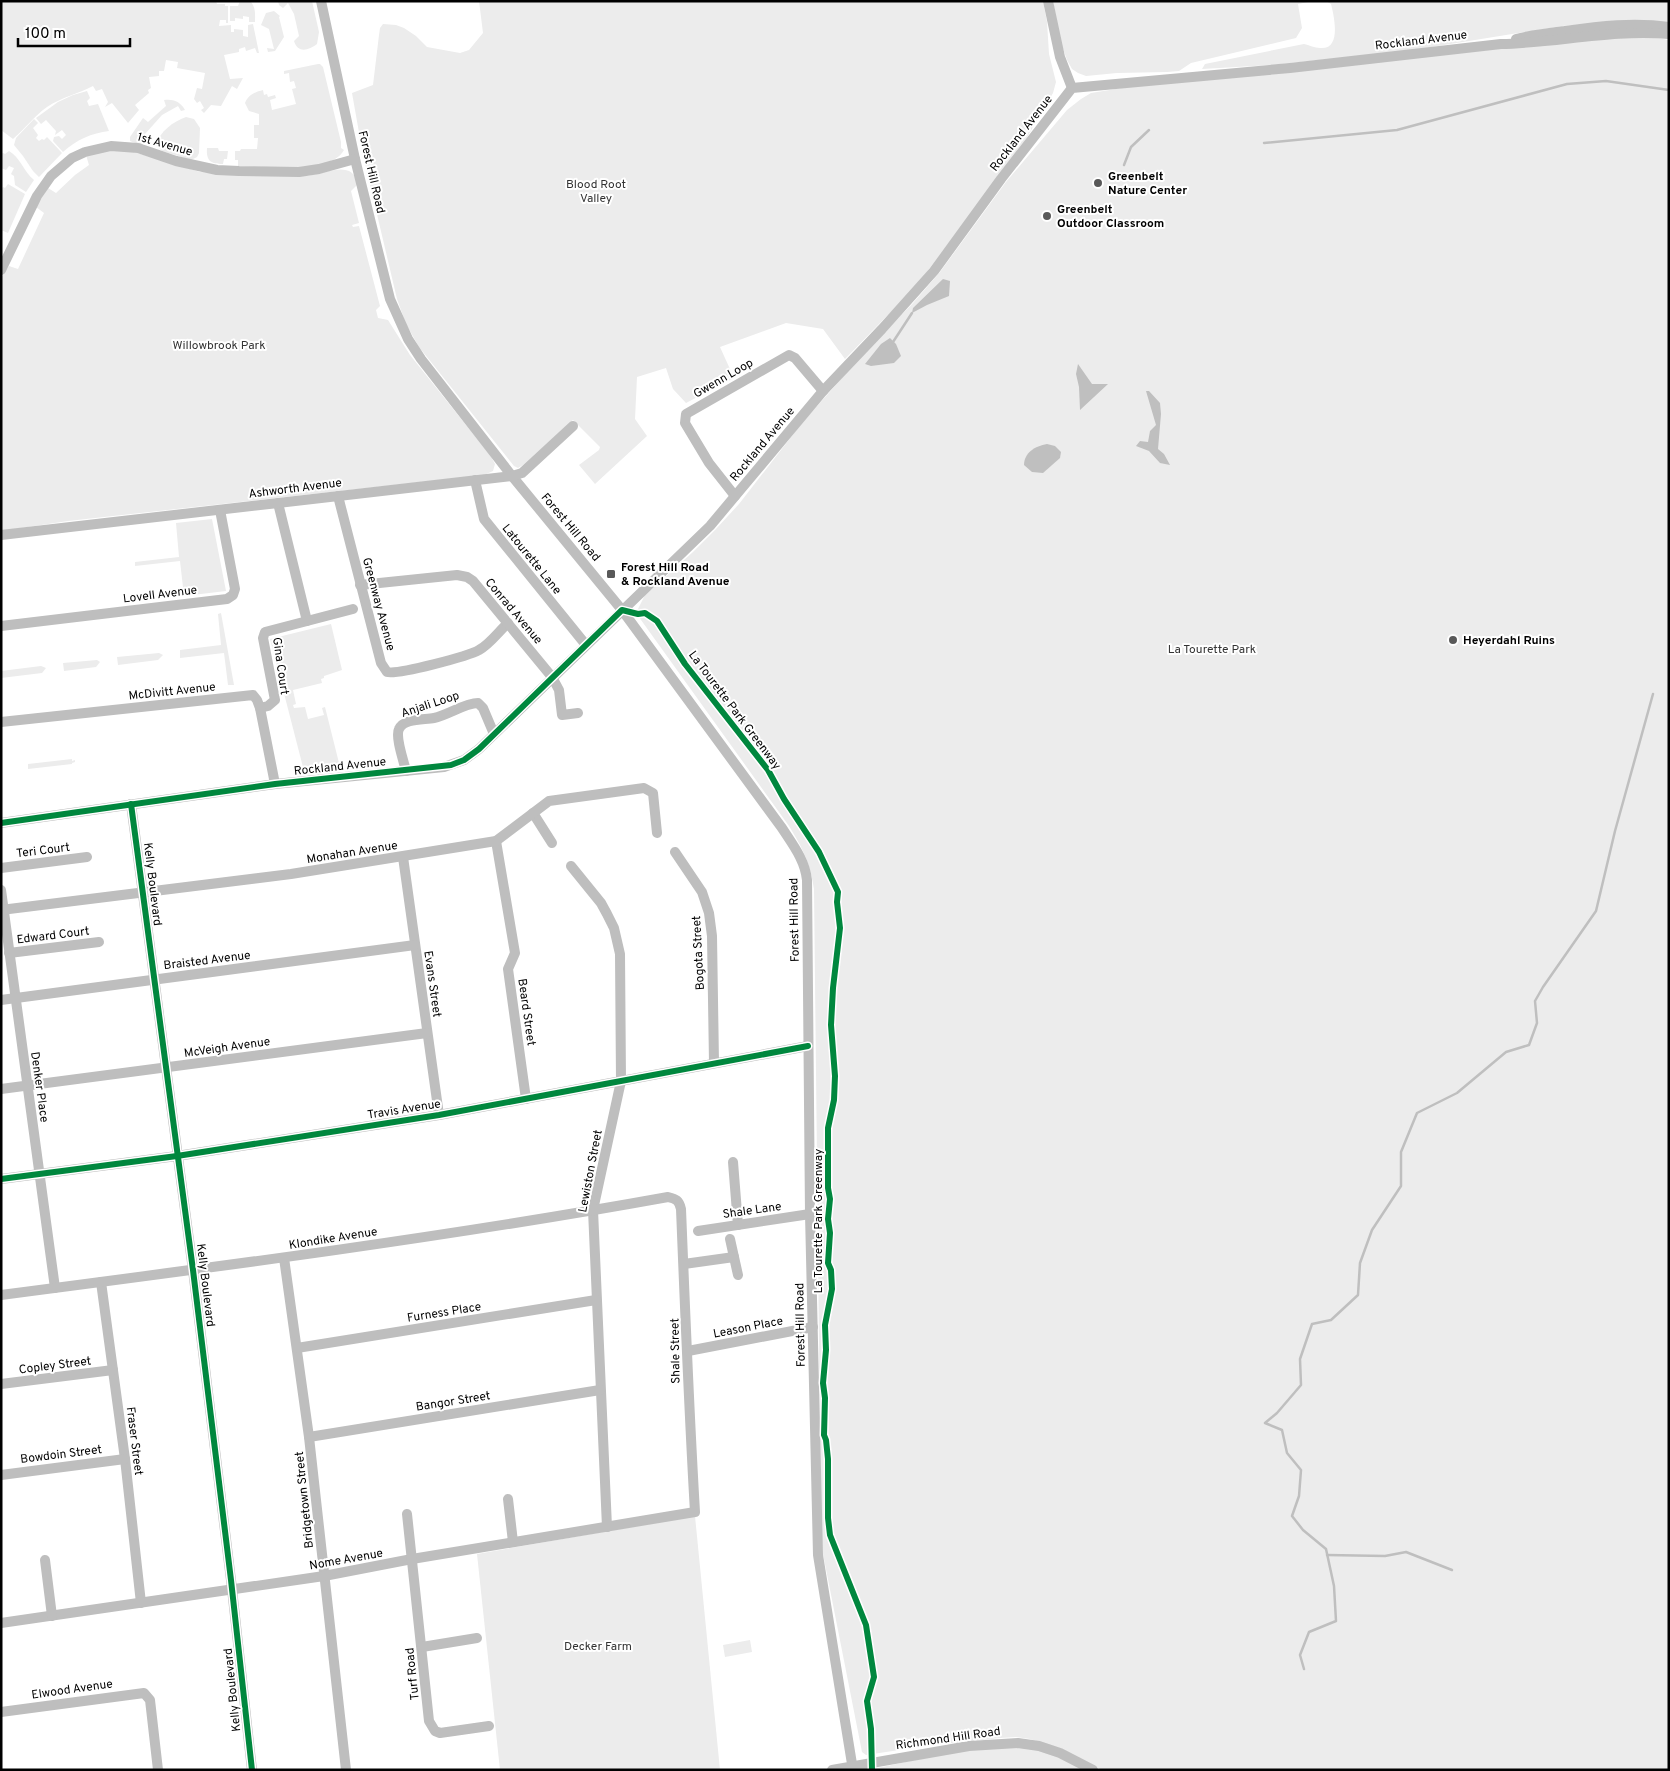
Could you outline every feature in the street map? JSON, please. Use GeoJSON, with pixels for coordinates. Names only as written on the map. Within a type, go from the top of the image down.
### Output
{"type":"FeatureCollection","features":[{"type":"Feature","properties":{"kind":"street","name":"Forest Hill Road"},"geometry":{"type":"LineString","coordinates":[[321,1],[356,159],[390,299],[408,339],[421,359],[512,476],[622,610],[744,775],[792,843],[803,863],[807,880],[810,1214],[818,1555],[853,1768]]}},
{"type":"Feature","properties":{"kind":"street"},"geometry":{"type":"LineString","coordinates":[[1048,1],[1060,57],[1072,88]]}},
{"type":"Feature","properties":{"kind":"street","name":"Rockland Avenue"},"geometry":{"type":"LineString","coordinates":[[1501,44],[1529,36],[1593,27],[1640,24],[1669,26]]}},
{"type":"Feature","properties":{"kind":"street","name":"Rockland Avenue"},"geometry":{"type":"LineString","coordinates":[[1,823],[275,784],[444,767],[458,763],[471,755],[710,526],[823,391],[934,271],[1001,179],[1072,88],[1290,68],[1501,44],[1530,43],[1633,32],[1669,34]]}},
{"type":"Feature","properties":{"kind":"street","name":"1st Avenue"},"geometry":{"type":"LineString","coordinates":[[1,270],[37,196],[50,176],[72,158],[97,148],[110,146],[138,148],[176,161],[217,170],[239,171],[299,172],[318,170],[356,159]]}},
{"type":"Feature","properties":{"kind":"street","name":"Gwenn Loop"},"geometry":{"type":"LineString","coordinates":[[735,496],[709,462],[684,423],[686,414],[789,355],[795,358],[823,391]]}},
{"type":"Feature","properties":{"kind":"street","name":"Ashworth Avenue"},"geometry":{"type":"LineString","coordinates":[[1,535],[512,476],[522,473],[573,426]]}},
{"type":"Feature","properties":{"kind":"street","name":"Latourette Lane"},"geometry":{"type":"LineString","coordinates":[[475,480],[484,519],[586,645]]}},
{"type":"Feature","properties":{"kind":"street","name":"Greenway Avenue"},"geometry":{"type":"LineString","coordinates":[[338,496],[382,663],[388,672],[397,673],[443,662],[479,650],[508,623]]}},
{"type":"Feature","properties":{"kind":"street"},"geometry":{"type":"LineString","coordinates":[[278,503],[307,621]]}},
{"type":"Feature","properties":{"kind":"street","name":"Lovell Avenue"},"geometry":{"type":"LineString","coordinates":[[1,626],[227,599],[233,595],[235,589],[220,510]]}},
{"type":"Feature","properties":{"kind":"street","name":"Conrad Avenue"},"geometry":{"type":"LineString","coordinates":[[360,585],[462,576],[473,581],[552,677],[559,690],[562,715],[578,713]]}},
{"type":"Feature","properties":{"kind":"street","name":"Gina Court"},"geometry":{"type":"LineString","coordinates":[[260,708],[268,706],[274,700],[262,638],[263,634],[268,630],[354,610]]}},
{"type":"Feature","properties":{"kind":"street","name":"McDivitt Avenue"},"geometry":{"type":"LineString","coordinates":[[1,722],[250,695],[255,697],[260,708]]}},
{"type":"Feature","properties":{"kind":"street","name":"Anjali Loop"},"geometry":{"type":"LineString","coordinates":[[406,771],[398,737],[398,729],[404,724],[434,718],[478,703],[483,708],[494,734]]}},
{"type":"Feature","properties":{"kind":"street"},"geometry":{"type":"LineString","coordinates":[[260,708],[275,784]]}},
{"type":"Feature","properties":{"kind":"street","name":"Monahan Avenue"},"geometry":{"type":"LineString","coordinates":[[2,910],[142,891],[291,874],[496,841],[549,801],[644,788],[653,793],[657,832]]}},
{"type":"Feature","properties":{"kind":"street","name":"Kelly Boulevard"},"geometry":{"type":"LineString","coordinates":[[131,804],[193,1270],[233,1590],[252,1770]]}},
{"type":"Feature","properties":{"kind":"street"},"geometry":{"type":"LineString","coordinates":[[533,813],[552,843]]}},
{"type":"Feature","properties":{"kind":"street","name":"Beard Street"},"geometry":{"type":"LineString","coordinates":[[496,841],[515,953],[508,969],[526,1099]]}},
{"type":"Feature","properties":{"kind":"street","name":"Bogota Street"},"geometry":{"type":"LineString","coordinates":[[675,852],[702,892],[710,913],[714,1063]]}},
{"type":"Feature","properties":{"kind":"street","name":"Teri Court"},"geometry":{"type":"LineString","coordinates":[[1,868],[87,857]]}},
{"type":"Feature","properties":{"kind":"street","name":"Evans Street"},"geometry":{"type":"LineString","coordinates":[[403,857],[438,1115]]}},
{"type":"Feature","properties":{"kind":"street","name":"Lewiston Street"},"geometry":{"type":"LineString","coordinates":[[570,866],[601,903],[614,928],[620,954],[621,1081],[593,1210],[606,1527]]}},
{"type":"Feature","properties":{"kind":"street","name":"Denker Place"},"geometry":{"type":"LineString","coordinates":[[1,890],[2,910],[10,953],[55,1288]]}},
{"type":"Feature","properties":{"kind":"street","name":"Edward Court"},"geometry":{"type":"LineString","coordinates":[[10,953],[100,942]]}},
{"type":"Feature","properties":{"kind":"street","name":"Braisted Avenue"},"geometry":{"type":"LineString","coordinates":[[1,1000],[415,945]]}},
{"type":"Feature","properties":{"kind":"street","name":"McVeigh Avenue"},"geometry":{"type":"LineString","coordinates":[[1,1089],[427,1033]]}},
{"type":"Feature","properties":{"kind":"street","name":"Travis Avenue"},"geometry":{"type":"LineString","coordinates":[[1,1179],[177,1156],[438,1115],[808,1046]]}},
{"type":"Feature","properties":{"kind":"street"},"geometry":{"type":"LineString","coordinates":[[733,1162],[738,1225]]}},
{"type":"Feature","properties":{"kind":"street","name":"Klondike Avenue"},"geometry":{"type":"LineString","coordinates":[[1,1295],[284,1258],[668,1197]]}},
{"type":"Feature","properties":{"kind":"street","name":"Shale Street"},"geometry":{"type":"LineString","coordinates":[[668,1197],[676,1198],[681,1208],[688,1351],[688,1396],[695,1512]]}},
{"type":"Feature","properties":{"kind":"street","name":"Shale Lane"},"geometry":{"type":"LineString","coordinates":[[698,1231],[810,1214]]}},
{"type":"Feature","properties":{"kind":"street"},"geometry":{"type":"LineString","coordinates":[[730,1239],[738,1275]]}},
{"type":"Feature","properties":{"kind":"street"},"geometry":{"type":"LineString","coordinates":[[684,1264],[734,1257]]}},
{"type":"Feature","properties":{"kind":"street","name":"Bridgetown Street"},"geometry":{"type":"LineString","coordinates":[[284,1258],[309,1437],[346,1770]]}},
{"type":"Feature","properties":{"kind":"street","name":"Fraser Street"},"geometry":{"type":"LineString","coordinates":[[101,1282],[125,1459],[141,1603]]}},
{"type":"Feature","properties":{"kind":"street","name":"Furness Place"},"geometry":{"type":"LineString","coordinates":[[297,1348],[596,1300]]}},
{"type":"Feature","properties":{"kind":"street","name":"Leason Place"},"geometry":{"type":"LineString","coordinates":[[688,1351],[813,1327]]}},
{"type":"Feature","properties":{"kind":"street","name":"Copley Street"},"geometry":{"type":"LineString","coordinates":[[1,1384],[113,1370]]}},
{"type":"Feature","properties":{"kind":"street","name":"Bangor Street"},"geometry":{"type":"LineString","coordinates":[[309,1437],[600,1390]]}},
{"type":"Feature","properties":{"kind":"street","name":"Bowdoin Street"},"geometry":{"type":"LineString","coordinates":[[1,1475],[125,1459]]}},
{"type":"Feature","properties":{"kind":"street"},"geometry":{"type":"LineString","coordinates":[[508,1499],[513,1542]]}},
{"type":"Feature","properties":{"kind":"street","name":"Nome Avenue"},"geometry":{"type":"LineString","coordinates":[[1,1623],[324,1576],[412,1559],[695,1512]]}},
{"type":"Feature","properties":{"kind":"street","name":"Turf Road"},"geometry":{"type":"LineString","coordinates":[[407,1514],[429,1721],[434,1731],[445,1733],[489,1726]]}},
{"type":"Feature","properties":{"kind":"street"},"geometry":{"type":"LineString","coordinates":[[45,1560],[52,1616]]}},
{"type":"Feature","properties":{"kind":"street"},"geometry":{"type":"LineString","coordinates":[[422,1647],[477,1638]]}},
{"type":"Feature","properties":{"kind":"street","name":"Elwood Avenue"},"geometry":{"type":"LineString","coordinates":[[1,1712],[142,1692],[150,1700],[158,1770]]}},
{"type":"Feature","properties":{"kind":"street","name":"Richmond Hill Road"},"geometry":{"type":"LineString","coordinates":[[832,1770],[853,1768],[892,1758],[969,1746],[1018,1743],[1038,1746],[1060,1753],[1093,1770]]}},
{"type":"Feature","properties":{"kind":"green space"},"geometry":{"type":"Polygon","coordinates":[[[1,1],[216,1],[217,4],[228,6],[228,23],[226,23],[226,20],[220,20],[219,26],[231,25],[231,32],[234,32],[234,29],[243,30],[243,36],[248,37],[248,25],[253,24],[259,53],[257,53],[255,48],[246,51],[245,47],[239,49],[239,52],[224,55],[230,79],[243,78],[237,89],[232,86],[221,106],[211,105],[204,113],[201,110],[204,108],[200,101],[197,103],[194,99],[197,88],[202,89],[205,73],[177,68],[178,62],[166,60],[164,71],[159,71],[159,76],[149,77],[151,88],[148,90],[149,93],[135,105],[139,110],[128,123],[112,103],[105,107],[108,102],[102,89],[96,91],[93,86],[47,107],[13,139],[1,130],[1,1]]]}},
{"type":"Feature","properties":{"kind":"green space"},"geometry":{"type":"Polygon","coordinates":[[[240,1],[250,1],[252,3],[255,11],[255,22],[249,22],[249,17],[243,16],[243,19],[235,18],[235,21],[230,21],[230,6],[238,6],[240,1]]]}},
{"type":"Feature","properties":{"kind":"green space"},"geometry":{"type":"Polygon","coordinates":[[[278,1],[312,1],[319,32],[317,44],[304,50],[298,48],[294,41],[299,36],[294,14],[288,3],[283,8],[279,5],[278,1]]]}},
{"type":"Feature","properties":{"kind":"green space","name":"Blood Root Valley"},"geometry":{"type":"Polygon","coordinates":[[[479,1],[1043,1],[1047,22],[1049,54],[1056,82],[1053,93],[1022,146],[917,285],[845,359],[823,329],[786,323],[720,347],[734,378],[686,403],[673,389],[666,368],[637,377],[635,419],[647,436],[595,484],[579,465],[599,450],[600,447],[573,420],[523,465],[518,468],[514,466],[419,347],[406,324],[397,299],[363,155],[352,93],[373,85],[380,28],[383,24],[404,28],[427,47],[460,53],[469,50],[483,33],[479,1]]]}},
{"type":"Feature","properties":{"kind":"green space"},"geometry":{"type":"Polygon","coordinates":[[[1053,1],[1313,1],[1298,4],[1302,28],[1296,38],[1191,63],[1179,71],[1086,76],[1072,69],[1067,60],[1061,43],[1053,1]]]}},
{"type":"Feature","properties":{"kind":"green space"},"geometry":{"type":"Polygon","coordinates":[[[1326,1],[1669,1],[1669,23],[1635,20],[1562,26],[1407,51],[1271,65],[1202,69],[1205,64],[1304,44],[1318,48],[1327,47],[1334,38],[1335,24],[1331,4],[1326,1]]]}},
{"type":"Feature","properties":{"kind":"green space"},"geometry":{"type":"Polygon","coordinates":[[[274,11],[280,16],[284,37],[275,51],[268,52],[267,48],[274,49],[269,29],[261,25],[266,13],[274,11]]]}},
{"type":"Feature","properties":{"kind":"green space","name":"La Tourette Park"},"geometry":{"type":"Polygon","coordinates":[[[1650,37],[1669,40],[1669,1770],[1102,1770],[1060,1748],[1016,1737],[926,1746],[866,1755],[862,1752],[823,1554],[821,1528],[814,889],[812,879],[805,856],[789,826],[636,613],[645,595],[693,552],[739,504],[802,423],[940,272],[1006,182],[1067,110],[1091,93],[1128,87],[1594,39],[1650,37]]]}},
{"type":"Feature","properties":{"kind":"green space"},"geometry":{"type":"Polygon","coordinates":[[[318,64],[323,67],[341,148],[344,150],[337,158],[311,166],[279,168],[238,166],[238,160],[235,160],[235,151],[257,149],[258,138],[254,138],[254,125],[259,125],[259,114],[249,111],[245,103],[248,98],[263,90],[264,95],[267,94],[268,97],[275,95],[276,98],[270,100],[272,110],[296,104],[292,89],[296,88],[294,81],[290,82],[289,73],[284,74],[284,71],[318,64]]]}},
{"type":"Feature","properties":{"kind":"green space"},"geometry":{"type":"Polygon","coordinates":[[[87,91],[90,98],[87,101],[89,106],[98,104],[109,131],[96,133],[84,138],[63,152],[53,141],[54,137],[59,136],[62,139],[66,135],[62,130],[55,135],[56,131],[46,120],[41,124],[36,118],[58,102],[87,91]]]}},
{"type":"Feature","properties":{"kind":"green space"},"geometry":{"type":"Polygon","coordinates":[[[164,100],[176,101],[185,110],[181,111],[178,106],[162,115],[145,134],[151,139],[146,143],[139,144],[130,141],[130,137],[143,118],[148,122],[166,106],[164,100]]]}},
{"type":"Feature","properties":{"kind":"green space"},"geometry":{"type":"Polygon","coordinates":[[[186,117],[194,119],[200,128],[199,153],[197,157],[191,160],[162,151],[156,145],[161,135],[168,128],[186,117]]]}},
{"type":"Feature","properties":{"kind":"green space"},"geometry":{"type":"Polygon","coordinates":[[[34,119],[38,123],[33,128],[38,135],[36,138],[39,141],[47,137],[62,153],[39,177],[14,145],[16,138],[34,119]]]}},
{"type":"Feature","properties":{"kind":"green space"},"geometry":{"type":"Polygon","coordinates":[[[207,148],[218,148],[219,151],[228,151],[227,159],[224,159],[223,164],[210,161],[207,156],[207,148]]]}},
{"type":"Feature","properties":{"kind":"green space","name":"Willowbrook Park"},"geometry":{"type":"Polygon","coordinates":[[[101,150],[127,150],[200,172],[305,176],[344,170],[355,176],[358,184],[351,191],[359,223],[352,225],[353,227],[359,226],[380,306],[376,310],[378,318],[388,320],[410,355],[490,455],[495,464],[493,471],[484,475],[68,521],[1,531],[1,278],[9,266],[18,269],[44,213],[36,207],[48,188],[56,193],[89,165],[86,155],[101,150]]]}},
{"type":"Feature","properties":{"kind":"green space"},"geometry":{"type":"Polygon","coordinates":[[[9,151],[34,180],[26,192],[15,185],[14,176],[11,174],[14,168],[9,166],[6,170],[1,168],[1,154],[9,151]]]}},
{"type":"Feature","properties":{"kind":"green space"},"geometry":{"type":"Polygon","coordinates":[[[8,184],[25,194],[8,233],[1,230],[1,189],[5,188],[8,184]]]}},
{"type":"Feature","properties":{"kind":"green space"},"geometry":{"type":"Polygon","coordinates":[[[212,519],[226,591],[184,596],[180,561],[135,566],[135,562],[179,557],[176,523],[212,519]]]}},
{"type":"Feature","properties":{"kind":"green space"},"geometry":{"type":"Polygon","coordinates":[[[221,613],[234,685],[228,685],[224,653],[180,658],[180,650],[221,645],[218,614],[221,613]]]}},
{"type":"Feature","properties":{"kind":"green space"},"geometry":{"type":"Polygon","coordinates":[[[331,624],[342,670],[324,676],[321,679],[322,683],[293,690],[296,704],[293,705],[294,708],[305,707],[308,719],[324,715],[322,708],[325,707],[340,767],[304,771],[270,639],[331,624]]]}},
{"type":"Feature","properties":{"kind":"green space"},"geometry":{"type":"Polygon","coordinates":[[[159,653],[163,655],[158,660],[118,665],[117,657],[159,653]]]}},
{"type":"Feature","properties":{"kind":"green space"},"geometry":{"type":"Polygon","coordinates":[[[97,660],[100,662],[96,667],[64,671],[63,663],[97,660]]]}},
{"type":"Feature","properties":{"kind":"green space"},"geometry":{"type":"Polygon","coordinates":[[[41,666],[46,668],[42,673],[1,678],[1,671],[41,666]]]}},
{"type":"Feature","properties":{"kind":"green space"},"geometry":{"type":"Polygon","coordinates":[[[72,759],[75,762],[72,764],[28,769],[28,764],[72,759]]]}},
{"type":"Feature","properties":{"kind":"green space","name":"Decker Farm"},"geometry":{"type":"Polygon","coordinates":[[[695,1516],[720,1770],[500,1770],[477,1554],[695,1516]]]}},
{"type":"Feature","properties":{"kind":"green space"},"geometry":{"type":"Polygon","coordinates":[[[750,1640],[752,1652],[725,1657],[723,1645],[750,1640]]]}},
{"type":"Feature","properties":{"kind":"green space"},"geometry":{"type":"Polygon","coordinates":[[[1018,1746],[1048,1752],[1086,1770],[868,1770],[958,1751],[1018,1746]]]}},
{"type":"Feature","properties":{"kind":"shaded area"},"geometry":{"type":"Polygon","coordinates":[[[943,279],[950,281],[949,296],[912,313],[913,308],[943,279]]]}},
{"type":"Feature","properties":{"kind":"shaded area"},"geometry":{"type":"Polygon","coordinates":[[[890,338],[896,344],[901,356],[894,363],[871,366],[865,364],[881,344],[890,338]]]}},
{"type":"Feature","properties":{"kind":"shaded area"},"geometry":{"type":"Polygon","coordinates":[[[1078,364],[1092,384],[1108,384],[1080,410],[1079,387],[1076,374],[1078,364]]]}},
{"type":"Feature","properties":{"kind":"shaded area"},"geometry":{"type":"Polygon","coordinates":[[[1146,391],[1149,391],[1160,403],[1158,449],[1164,454],[1170,465],[1160,463],[1149,451],[1136,446],[1140,441],[1148,442],[1150,431],[1156,425],[1146,391]]]}},
{"type":"Feature","properties":{"kind":"shaded area"},"geometry":{"type":"Polygon","coordinates":[[[1047,444],[1055,446],[1061,452],[1060,458],[1043,473],[1032,472],[1024,465],[1026,457],[1034,448],[1047,444]]]}},
{"type":"Feature","properties":{"kind":"waterway"},"geometry":{"type":"LineString","coordinates":[[1264,143],[1397,130],[1567,84],[1606,81],[1669,90]]}},
{"type":"Feature","properties":{"kind":"waterway"},"geometry":{"type":"LineString","coordinates":[[1124,165],[1131,147],[1149,130]]}},
{"type":"Feature","properties":{"kind":"waterway"},"geometry":{"type":"LineString","coordinates":[[893,342],[912,313]]}},
{"type":"Feature","properties":{"kind":"waterway"},"geometry":{"type":"LineString","coordinates":[[1304,1669],[1300,1655],[1309,1632],[1336,1621],[1334,1586],[1326,1549],[1303,1530],[1292,1516],[1299,1496],[1301,1470],[1287,1453],[1282,1430],[1265,1423],[1277,1413],[1301,1385],[1300,1359],[1312,1324],[1331,1320],[1358,1295],[1360,1263],[1372,1230],[1401,1186],[1401,1152],[1417,1113],[1457,1093],[1506,1052],[1529,1045],[1537,1023],[1535,1001],[1596,911],[1615,831],[1653,694]]}},
{"type":"Feature","properties":{"kind":"waterway"},"geometry":{"type":"LineString","coordinates":[[1327,1555],[1385,1556],[1406,1552],[1452,1570]]}},
{"type":"Feature","properties":{"kind":"cycle path","name":"La Tourette Park Greenway"},"geometry":{"type":"LineString","coordinates":[[1,823],[275,784],[451,765],[464,760],[479,749],[622,610],[638,614],[645,613],[657,621],[685,664],[768,770],[784,799],[819,852],[838,892],[837,902],[840,928],[831,1025],[835,1076],[834,1100],[828,1128],[828,1188],[830,1199],[828,1263],[831,1270],[832,1289],[825,1325],[824,1435],[828,1459],[828,1518],[830,1535],[866,1625],[874,1677],[867,1701],[871,1729],[872,1770]]}},
{"type":"Feature","properties":{"kind":"cycle path"},"geometry":{"type":"LineString","coordinates":[[131,804],[193,1270],[252,1770]]}},
{"type":"Feature","properties":{"kind":"cycle path"},"geometry":{"type":"LineString","coordinates":[[1,1179],[177,1156],[439,1115],[808,1046]]}},
{"type":"Feature","properties":{"kind":"place","name":"Greenbelt Nature Center"},"geometry":{"type":"Point","coordinates":[1098,183]}},
{"type":"Feature","properties":{"kind":"place","name":"Greenbelt Outdoor Classroom"},"geometry":{"type":"Point","coordinates":[1047,216]}},
{"type":"Feature","properties":{"kind":"place","name":"Forest Hill Road & Rockland Avenue"},"geometry":{"type":"Point","coordinates":[611,574]}},
{"type":"Feature","properties":{"kind":"place","name":"Heyerdahl Ruins"},"geometry":{"type":"Point","coordinates":[1453,640]}}]}
